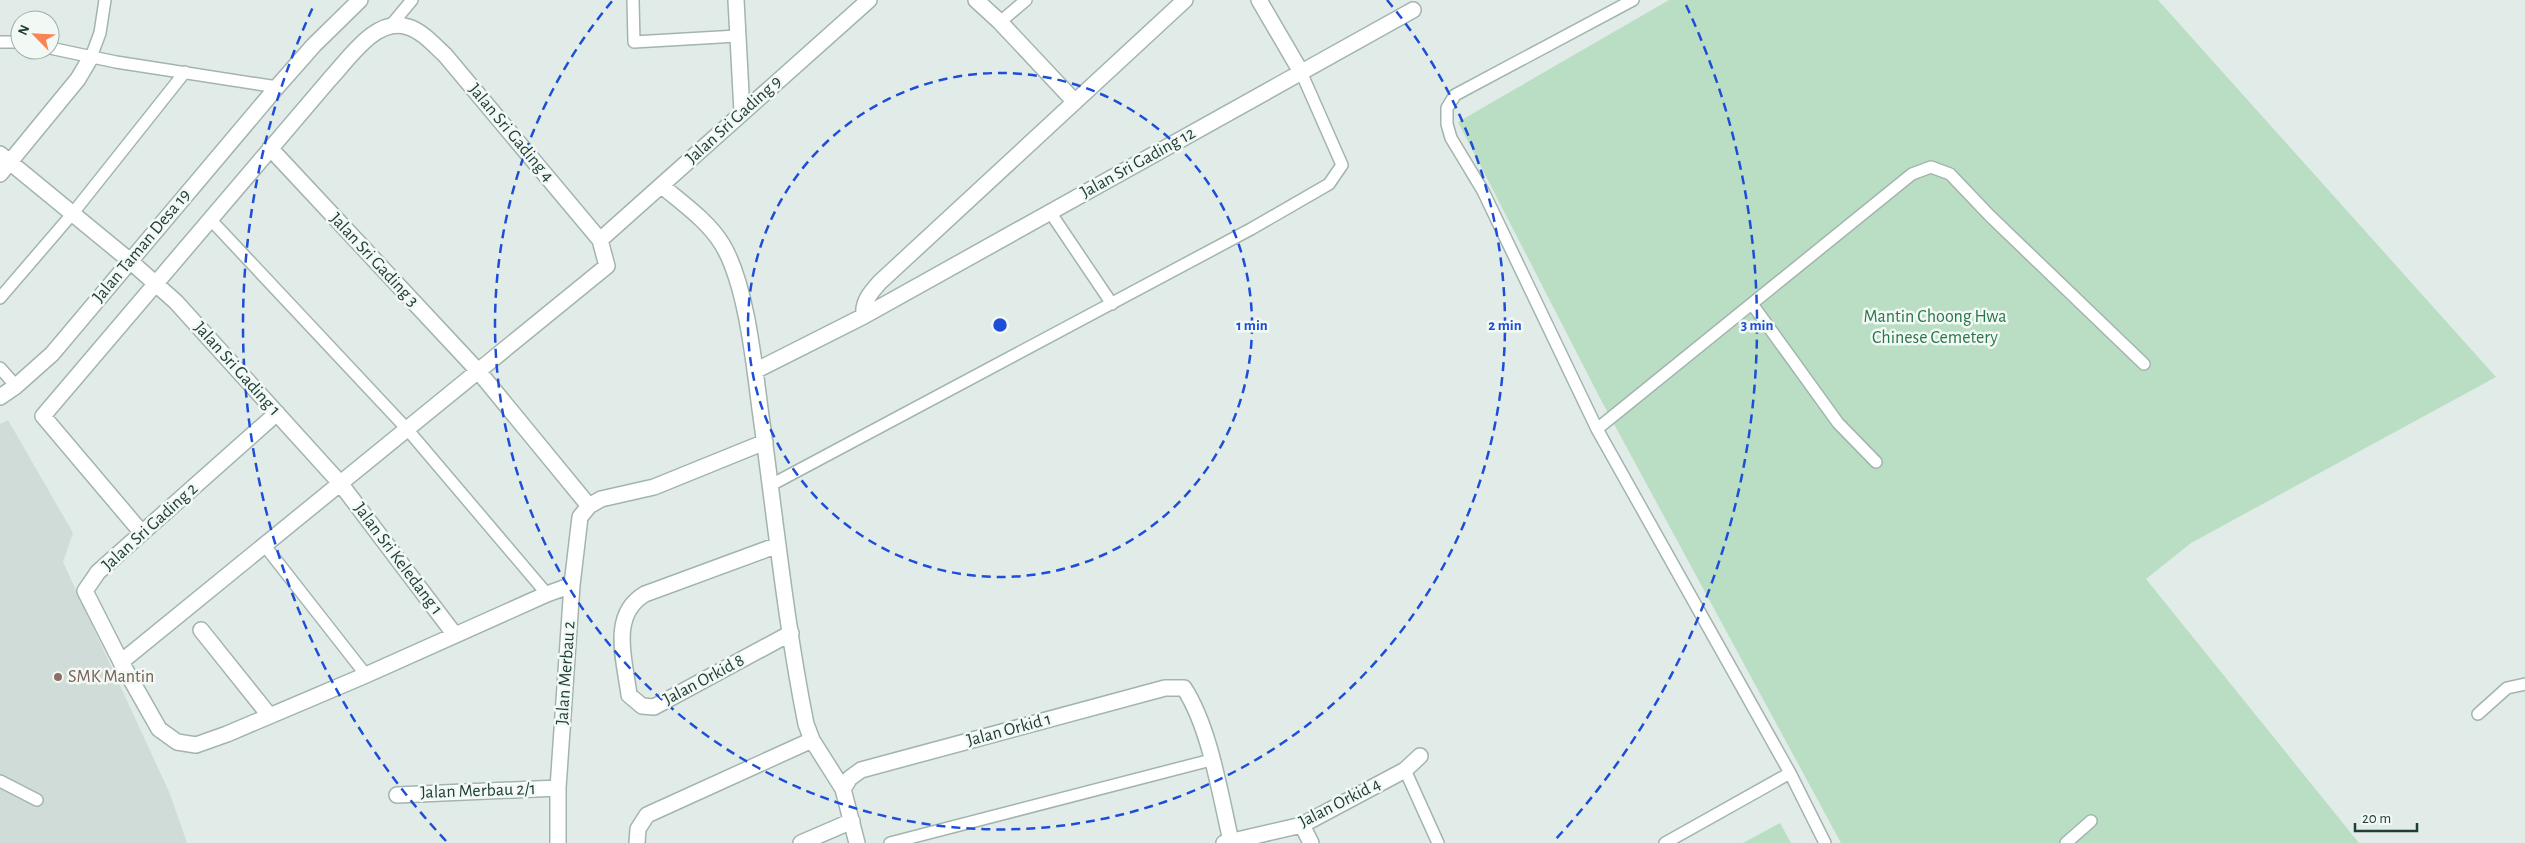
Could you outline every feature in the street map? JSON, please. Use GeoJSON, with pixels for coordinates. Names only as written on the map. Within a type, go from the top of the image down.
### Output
{"type":"FeatureCollection","features":[{"type":"Feature","properties":{"kind":"street"},"geometry":{"type":"LineString","coordinates":[[736,0],[742,112]]}},
{"type":"Feature","properties":{"kind":"street","name":"Jalan Sri Gading 9"},"geometry":{"type":"LineString","coordinates":[[600,240],[869,0]]}},
{"type":"Feature","properties":{"kind":"street"},"geometry":{"type":"LineString","coordinates":[[976,0],[1000,22],[1075,102]]}},
{"type":"Feature","properties":{"kind":"street"},"geometry":{"type":"LineString","coordinates":[[864,316],[863,309],[869,294],[880,282],[1185,0]]}},
{"type":"Feature","properties":{"kind":"street"},"geometry":{"type":"LineString","coordinates":[[1259,0],[1301,72]]}},
{"type":"Feature","properties":{"kind":"street","name":"Jalan Taman Desa 19"},"geometry":{"type":"LineString","coordinates":[[0,397],[16,386],[52,354],[129,260],[277,87],[354,2]]}},
{"type":"Feature","properties":{"kind":"street","name":"Jalan Sri Gading 12"},"geometry":{"type":"LineString","coordinates":[[755,371],[864,316],[1301,72],[1411,5]]}},
{"type":"Feature","properties":{"kind":"street"},"geometry":{"type":"LineString","coordinates":[[142,533],[43,416],[329,80],[377,30],[392,24]]}},
{"type":"Feature","properties":{"kind":"street","name":"Jalan Sri Gading 4"},"geometry":{"type":"LineString","coordinates":[[392,24],[409,27],[423,35],[445,55],[600,240],[607,266],[478,372]]}},
{"type":"Feature","properties":{"kind":"street"},"geometry":{"type":"LineString","coordinates":[[0,174],[5,158],[78,79],[91,58]]}},
{"type":"Feature","properties":{"kind":"street","name":"Jalan Sri Gading 3"},"geometry":{"type":"LineString","coordinates":[[270,148],[478,372],[588,506]]}},
{"type":"Feature","properties":{"kind":"street","name":"Jalan Sri Gading 1"},"geometry":{"type":"LineString","coordinates":[[5,158],[156,283],[340,483]]}},
{"type":"Feature","properties":{"kind":"street"},"geometry":{"type":"LineString","coordinates":[[662,186],[688,207],[722,243],[739,287],[755,371],[799,692],[806,724],[812,740],[843,789],[857,843]]}},
{"type":"Feature","properties":{"kind":"street"},"geometry":{"type":"LineString","coordinates":[[478,372],[121,662],[159,729],[177,742],[196,745],[227,734],[366,675],[547,594],[572,585]]}},
{"type":"Feature","properties":{"kind":"street","name":"Jalan Sri Gading 2"},"geometry":{"type":"LineString","coordinates":[[121,662],[85,591],[98,572],[277,413]]}},
{"type":"Feature","properties":{"kind":"street"},"geometry":{"type":"LineString","coordinates":[[588,506],[601,499],[654,487],[765,442]]}},
{"type":"Feature","properties":{"kind":"street","name":"Jalan Sri Keledang 1"},"geometry":{"type":"LineString","coordinates":[[340,483],[456,635]]}},
{"type":"Feature","properties":{"kind":"street","name":"Jalan Merbau 2"},"geometry":{"type":"LineString","coordinates":[[558,843],[558,788],[572,585],[580,517],[588,506]]}},
{"type":"Feature","properties":{"kind":"street","name":"Jalan Orkid 8"},"geometry":{"type":"LineString","coordinates":[[778,545],[646,594],[634,601],[626,611],[623,623],[622,644],[629,695],[642,706],[654,707],[791,633]]}},
{"type":"Feature","properties":{"kind":"street"},"geometry":{"type":"LineString","coordinates":[[201,630],[269,715]]}},
{"type":"Feature","properties":{"kind":"street","name":"Jalan Orkid 1"},"geometry":{"type":"LineString","coordinates":[[843,789],[850,778],[861,770],[1166,688],[1184,688],[1194,704],[1211,760]]}},
{"type":"Feature","properties":{"kind":"street"},"geometry":{"type":"LineString","coordinates":[[637,843],[638,829],[647,816],[812,740]]}},
{"type":"Feature","properties":{"kind":"street","name":"Jalan Orkid 4"},"geometry":{"type":"LineString","coordinates":[[1228,842],[1302,825],[1405,770],[1420,756]]}},
{"type":"Feature","properties":{"kind":"street"},"geometry":{"type":"LineString","coordinates":[[1211,760],[1228,842]]}},
{"type":"Feature","properties":{"kind":"street","name":"Jalan Merbau 2/1"},"geometry":{"type":"LineString","coordinates":[[397,795],[558,788]]}},
{"type":"Feature","properties":{"kind":"street"},"geometry":{"type":"LineString","coordinates":[[801,843],[852,821]]}},
{"type":"Feature","properties":{"kind":"street"},"geometry":{"type":"LineString","coordinates":[[1302,825],[1311,843]]}},
{"type":"Feature","properties":{"kind":"lane"},"geometry":{"type":"LineString","coordinates":[[91,58],[100,33],[104,0]]}},
{"type":"Feature","properties":{"kind":"lane"},"geometry":{"type":"LineString","coordinates":[[392,24],[412,0]]}},
{"type":"Feature","properties":{"kind":"lane"},"geometry":{"type":"LineString","coordinates":[[633,0],[634,42],[737,36]]}},
{"type":"Feature","properties":{"kind":"lane"},"geometry":{"type":"LineString","coordinates":[[1000,22],[1026,0]]}},
{"type":"Feature","properties":{"kind":"lane"},"geometry":{"type":"LineString","coordinates":[[1633,0],[1456,95],[1447,108],[1447,124],[1451,138],[1483,191],[1596,429],[1790,773],[1825,843]]}},
{"type":"Feature","properties":{"kind":"lane"},"geometry":{"type":"LineString","coordinates":[[60,50],[91,58],[277,87]]}},
{"type":"Feature","properties":{"kind":"lane"},"geometry":{"type":"LineString","coordinates":[[0,298],[73,213],[185,72]]}},
{"type":"Feature","properties":{"kind":"lane"},"geometry":{"type":"LineString","coordinates":[[771,485],[1112,304],[1251,229],[1329,184],[1342,165],[1301,72]]}},
{"type":"Feature","properties":{"kind":"lane"},"geometry":{"type":"LineString","coordinates":[[1596,429],[1912,174],[1931,167],[1950,174],[1990,216],[2144,364]]}},
{"type":"Feature","properties":{"kind":"lane"},"geometry":{"type":"LineString","coordinates":[[1050,212],[1112,304]]}},
{"type":"Feature","properties":{"kind":"lane"},"geometry":{"type":"LineString","coordinates":[[210,219],[407,429],[547,594]]}},
{"type":"Feature","properties":{"kind":"lane"},"geometry":{"type":"LineString","coordinates":[[1752,304],[1838,423],[1876,462]]}},
{"type":"Feature","properties":{"kind":"lane"},"geometry":{"type":"LineString","coordinates":[[0,368],[16,386]]}},
{"type":"Feature","properties":{"kind":"lane"},"geometry":{"type":"LineString","coordinates":[[265,546],[366,675]]}},
{"type":"Feature","properties":{"kind":"lane"},"geometry":{"type":"LineString","coordinates":[[2478,714],[2507,688],[2525,684]]}},
{"type":"Feature","properties":{"kind":"lane"},"geometry":{"type":"LineString","coordinates":[[890,843],[1211,760]]}},
{"type":"Feature","properties":{"kind":"lane"},"geometry":{"type":"LineString","coordinates":[[1405,770],[1438,843]]}},
{"type":"Feature","properties":{"kind":"lane"},"geometry":{"type":"LineString","coordinates":[[1665,843],[1790,773]]}},
{"type":"Feature","properties":{"kind":"lane"},"geometry":{"type":"LineString","coordinates":[[0,781],[38,800]]}},
{"type":"Feature","properties":{"kind":"lane"},"geometry":{"type":"LineString","coordinates":[[2066,843],[2091,821]]}},
{"type":"Feature","properties":{"kind":"shaded area","name":"SMK Mantin"},"geometry":{"type":"Polygon","coordinates":[[[8,420],[73,533],[63,562],[170,794],[187,843],[0,843],[0,424],[8,420]]]}},
{"type":"Feature","properties":{"kind":"green space","name":"Mantin Choong Hwa Chinese Cemetery"},"geometry":{"type":"Polygon","coordinates":[[[1669,0],[2158,0],[2496,377],[2191,543],[2146,579],[2359,843],[1841,843],[1601,400],[1458,122],[1669,0]]]}},
{"type":"Feature","properties":{"kind":"green space"},"geometry":{"type":"Polygon","coordinates":[[[1780,823],[1791,843],[1743,843],[1780,823]]]}},
{"type":"Feature","properties":{"kind":"place","name":"SMK Mantin"},"geometry":{"type":"Point","coordinates":[58,677]}}]}
